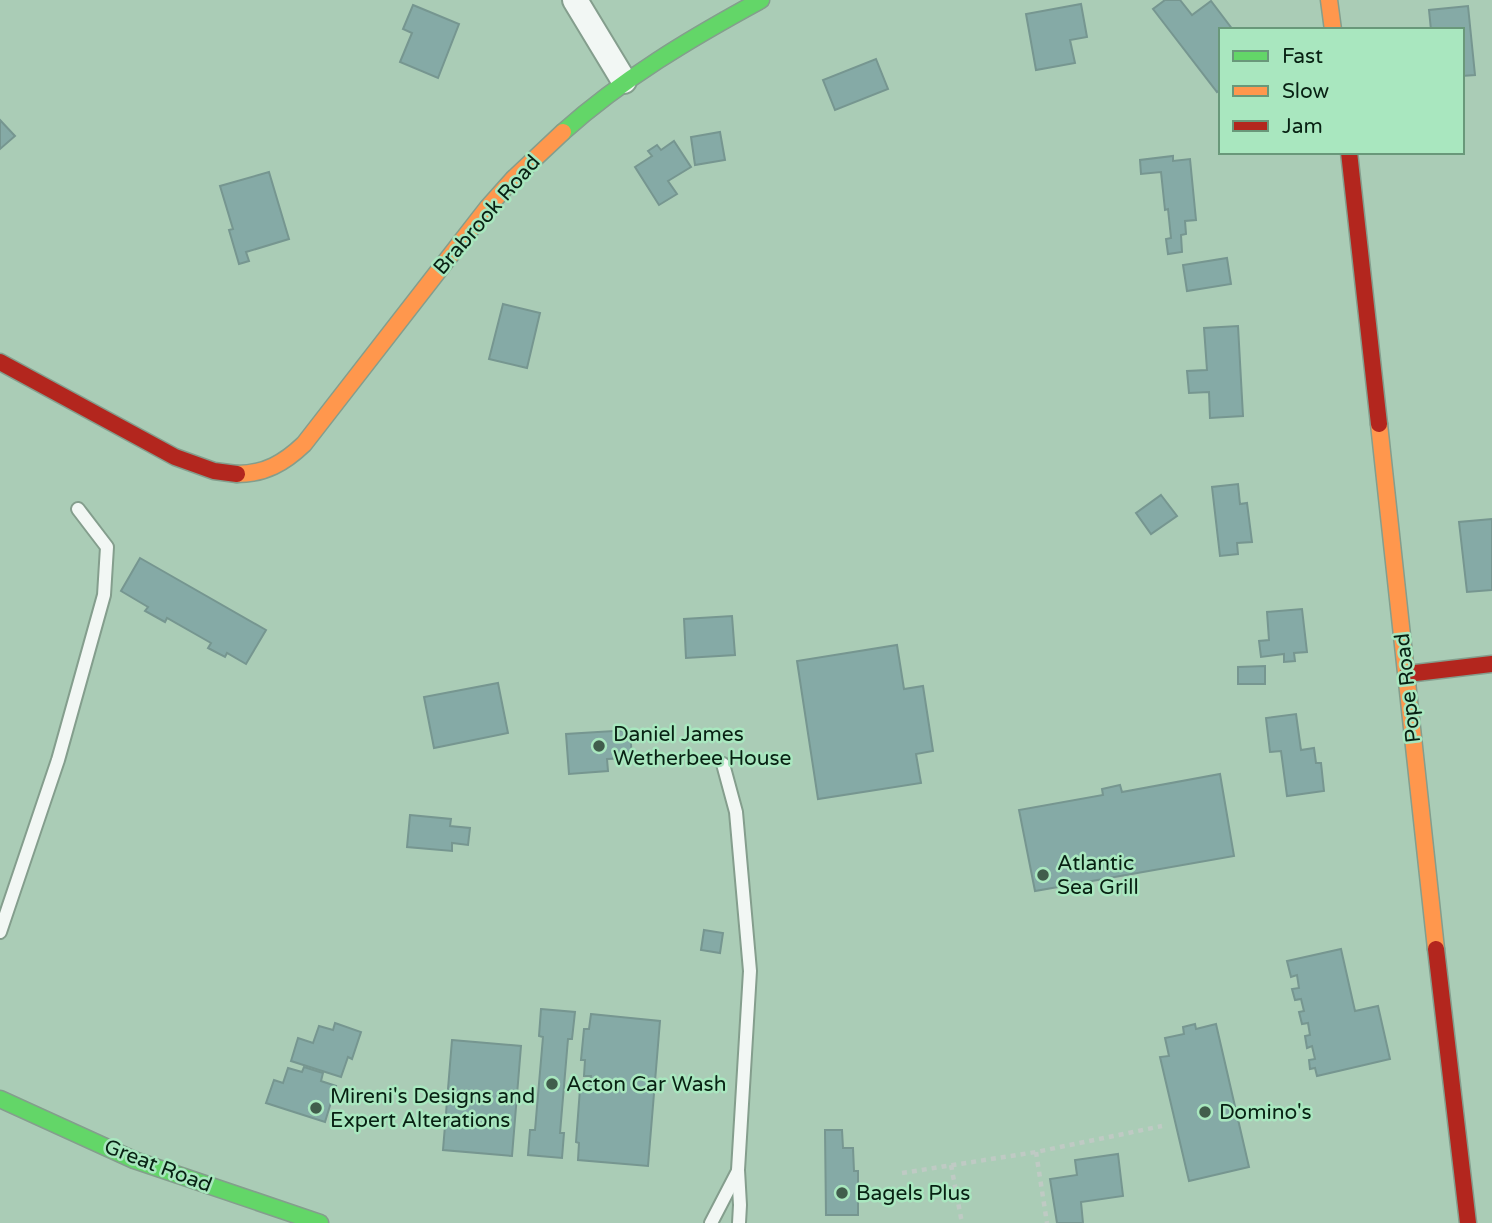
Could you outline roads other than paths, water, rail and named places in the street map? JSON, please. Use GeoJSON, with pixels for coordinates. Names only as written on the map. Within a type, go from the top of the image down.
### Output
{"type":"FeatureCollection","features":[{"type":"Feature","properties":{"kind":"street"},"geometry":{"type":"LineString","coordinates":[[575,0],[624,81]]}},
{"type":"Feature","properties":{"kind":"street","name":"Brabrook Road"},"geometry":{"type":"LineString","coordinates":[[0,362],[175,457],[221,472],[255,474],[285,461],[302,446],[486,209],[515,177],[624,81],[663,55],[761,0]]}},
{"type":"Feature","properties":{"kind":"street"},"geometry":{"type":"LineString","coordinates":[[1329,0],[1333,28]]}},
{"type":"Feature","properties":{"kind":"street","name":"Pope Road"},"geometry":{"type":"LineString","coordinates":[[1349,154],[1468,1223]]}},
{"type":"Feature","properties":{"kind":"street"},"geometry":{"type":"LineString","coordinates":[[1407,674],[1492,664]]}},
{"type":"Feature","properties":{"kind":"street","name":"Great Road"},"geometry":{"type":"LineString","coordinates":[[0,1099],[134,1160],[320,1223]]}},
{"type":"Feature","properties":{"kind":"lane"},"geometry":{"type":"LineString","coordinates":[[0,932],[58,760],[104,595],[107,547],[78,509]]}},
{"type":"Feature","properties":{"kind":"lane"},"geometry":{"type":"LineString","coordinates":[[723,764],[736,812],[750,971],[738,1170],[738,1223]]}},
{"type":"Feature","properties":{"kind":"lane"},"geometry":{"type":"LineString","coordinates":[[711,1223],[738,1170]]}},
{"type":"Feature","properties":{"kind":"place","name":"Daniel James Wetherbee House"},"geometry":{"type":"Point","coordinates":[599,746]}},
{"type":"Feature","properties":{"kind":"place","name":"Atlantic Sea Grill"},"geometry":{"type":"Point","coordinates":[1043,875]}},
{"type":"Feature","properties":{"kind":"place","name":"Acton Car Wash"},"geometry":{"type":"Point","coordinates":[552,1084]}},
{"type":"Feature","properties":{"kind":"place","name":"Mireni's Designs and Expert Alterations"},"geometry":{"type":"Point","coordinates":[316,1108]}},
{"type":"Feature","properties":{"kind":"place","name":"Domino's"},"geometry":{"type":"Point","coordinates":[1205,1112]}},
{"type":"Feature","properties":{"kind":"place","name":"Bagels Plus"},"geometry":{"type":"Point","coordinates":[842,1193]}}]}
